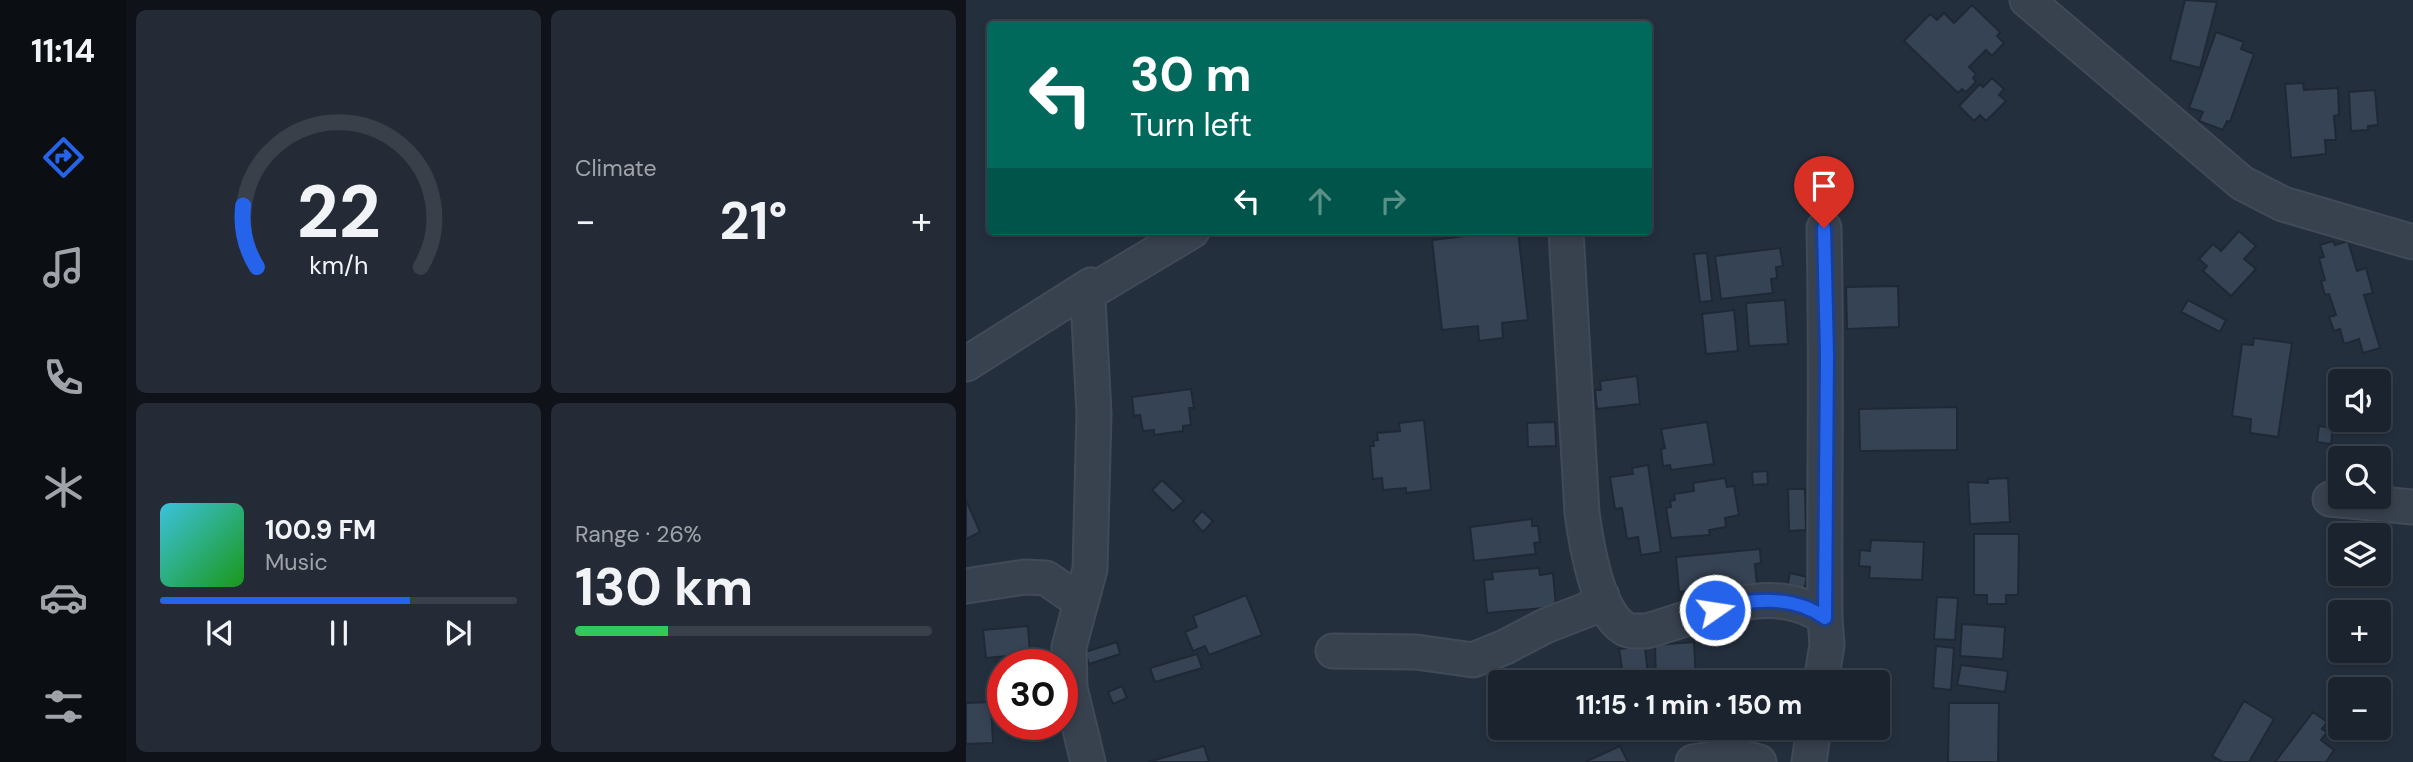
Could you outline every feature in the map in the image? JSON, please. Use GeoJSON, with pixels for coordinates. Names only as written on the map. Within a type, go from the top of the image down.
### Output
{"type":"FeatureCollection","features":[{"type":"Feature","properties":{"kind":"street"},"geometry":{"type":"LineString","coordinates":[[2027,0],[2242,183],[2283,204],[2413,242]]}},
{"type":"Feature","properties":{"kind":"street"},"geometry":{"type":"LineString","coordinates":[[1823,670],[1827,645],[1824,228]]}},
{"type":"Feature","properties":{"kind":"street"},"geometry":{"type":"LineString","coordinates":[[1091,285],[1097,288],[1115,279],[1186,235]]}},
{"type":"Feature","properties":{"kind":"street"},"geometry":{"type":"LineString","coordinates":[[1566,235],[1582,513],[1587,549],[1602,596],[1613,618],[1623,628],[1646,631],[1737,603],[1758,601],[1797,604],[1817,611],[1825,618]]}},
{"type":"Feature","properties":{"kind":"street"},"geometry":{"type":"LineString","coordinates":[[966,364],[1091,285]]}},
{"type":"Feature","properties":{"kind":"street"},"geometry":{"type":"LineString","coordinates":[[1088,762],[1070,688],[1069,648],[1090,569],[1094,426],[1088,299],[1091,285]]}},
{"type":"Feature","properties":{"kind":"street"},"geometry":{"type":"LineString","coordinates":[[2391,505],[2413,507]]}},
{"type":"Feature","properties":{"kind":"street"},"geometry":{"type":"LineString","coordinates":[[966,586],[1026,577],[1046,578],[1081,602]]}},
{"type":"Feature","properties":{"kind":"street"},"geometry":{"type":"LineString","coordinates":[[1333,651],[1416,652],[1474,660],[1545,626],[1589,609],[1602,596]]}},
{"type":"Feature","properties":{"kind":"street"},"geometry":{"type":"LineString","coordinates":[[1808,762],[1812,740]]}},
{"type":"Feature","properties":{"kind":"street"},"geometry":{"type":"LineString","coordinates":[[1693,762],[1721,757],[1748,758],[1759,762]]}},
{"type":"Feature","properties":{"kind":"building"},"geometry":{"type":"Polygon","coordinates":[[[2185,0],[2217,2],[2200,68],[2170,60],[2185,0]]]}},
{"type":"Feature","properties":{"kind":"building"},"geometry":{"type":"Polygon","coordinates":[[[1972,5],[2000,32],[1997,36],[2004,43],[1992,56],[1986,50],[1969,67],[1976,74],[1973,78],[1976,82],[1966,92],[1962,89],[1958,93],[1904,41],[1930,14],[1937,20],[1944,13],[1954,23],[1972,5]]]}},
{"type":"Feature","properties":{"kind":"building"},"geometry":{"type":"Polygon","coordinates":[[[2216,32],[2244,42],[2241,49],[2254,54],[2230,122],[2227,121],[2223,130],[2199,121],[2203,112],[2189,108],[2216,32]]]}},
{"type":"Feature","properties":{"kind":"building"},"geometry":{"type":"Polygon","coordinates":[[[1992,78],[2004,89],[1999,95],[2006,101],[1986,121],[1980,115],[1974,121],[1959,106],[1980,84],[1983,87],[1992,78]]]}},
{"type":"Feature","properties":{"kind":"building"},"geometry":{"type":"Polygon","coordinates":[[[2303,83],[2304,90],[2338,88],[2339,115],[2334,116],[2336,140],[2325,140],[2326,154],[2291,158],[2285,84],[2303,83]]]}},
{"type":"Feature","properties":{"kind":"building"},"geometry":{"type":"Polygon","coordinates":[[[2375,90],[2378,125],[2368,126],[2368,130],[2351,131],[2349,92],[2375,90]]]}},
{"type":"Feature","properties":{"kind":"building"},"geometry":{"type":"Polygon","coordinates":[[[2239,231],[2256,246],[2244,259],[2256,269],[2231,296],[2203,271],[2207,266],[2199,259],[2213,244],[2221,251],[2239,231]]]}},
{"type":"Feature","properties":{"kind":"building"},"geometry":{"type":"Polygon","coordinates":[[[1473,235],[1518,235],[1528,320],[1502,323],[1503,338],[1479,341],[1478,326],[1442,330],[1432,240],[1473,235]]]}},
{"type":"Feature","properties":{"kind":"building"},"geometry":{"type":"Polygon","coordinates":[[[2333,241],[2335,245],[2348,241],[2357,271],[2366,268],[2373,293],[2364,295],[2380,348],[2363,353],[2359,339],[2344,344],[2340,329],[2334,331],[2329,317],[2336,315],[2329,294],[2325,295],[2321,281],[2325,280],[2319,258],[2324,257],[2320,245],[2333,241]]]}},
{"type":"Feature","properties":{"kind":"building"},"geometry":{"type":"Polygon","coordinates":[[[1780,248],[1783,266],[1776,267],[1777,278],[1771,279],[1773,293],[1721,299],[1715,256],[1780,248]]]}},
{"type":"Feature","properties":{"kind":"building"},"geometry":{"type":"Polygon","coordinates":[[[1707,253],[1712,301],[1700,302],[1694,254],[1707,253]]]}},
{"type":"Feature","properties":{"kind":"building"},"geometry":{"type":"Polygon","coordinates":[[[1898,286],[1899,327],[1847,329],[1846,287],[1898,286]]]}},
{"type":"Feature","properties":{"kind":"building"},"geometry":{"type":"Polygon","coordinates":[[[1785,300],[1788,344],[1749,346],[1746,303],[1785,300]]]}},
{"type":"Feature","properties":{"kind":"building"},"geometry":{"type":"Polygon","coordinates":[[[2188,300],[2226,320],[2220,332],[2181,312],[2188,300]]]}},
{"type":"Feature","properties":{"kind":"building"},"geometry":{"type":"Polygon","coordinates":[[[1734,310],[1738,351],[1706,354],[1702,314],[1734,310]]]}},
{"type":"Feature","properties":{"kind":"building"},"geometry":{"type":"Polygon","coordinates":[[[2254,338],[2292,343],[2278,437],[2250,433],[2251,419],[2232,416],[2242,344],[2253,345],[2254,338]]]}},
{"type":"Feature","properties":{"kind":"building"},"geometry":{"type":"Polygon","coordinates":[[[1637,376],[1640,404],[1597,409],[1595,390],[1601,390],[1600,381],[1637,376]]]}},
{"type":"Feature","properties":{"kind":"building"},"geometry":{"type":"Polygon","coordinates":[[[1191,389],[1194,408],[1189,408],[1191,425],[1183,426],[1183,431],[1154,435],[1154,430],[1143,431],[1140,415],[1134,416],[1132,397],[1191,389]]]}},
{"type":"Feature","properties":{"kind":"building"},"geometry":{"type":"Polygon","coordinates":[[[1957,407],[1957,450],[1860,451],[1859,409],[1957,407]]]}},
{"type":"Feature","properties":{"kind":"building"},"geometry":{"type":"Polygon","coordinates":[[[1424,420],[1431,490],[1406,493],[1406,488],[1383,490],[1382,478],[1373,479],[1370,446],[1374,446],[1373,441],[1378,440],[1377,433],[1400,431],[1399,423],[1424,420]]]}},
{"type":"Feature","properties":{"kind":"building"},"geometry":{"type":"Polygon","coordinates":[[[1555,422],[1556,446],[1528,447],[1527,423],[1555,422]]]}},
{"type":"Feature","properties":{"kind":"building"},"geometry":{"type":"Polygon","coordinates":[[[1707,422],[1714,464],[1671,470],[1670,465],[1663,466],[1661,449],[1665,448],[1661,429],[1707,422]]]}},
{"type":"Feature","properties":{"kind":"building"},"geometry":{"type":"Polygon","coordinates":[[[2319,426],[2328,427],[2328,432],[2332,432],[2331,444],[2317,442],[2319,426]]]}},
{"type":"Feature","properties":{"kind":"building"},"geometry":{"type":"Polygon","coordinates":[[[1648,465],[1661,552],[1641,555],[1638,537],[1627,539],[1622,508],[1615,509],[1610,477],[1633,474],[1632,468],[1648,465]]]}},
{"type":"Feature","properties":{"kind":"building"},"geometry":{"type":"Polygon","coordinates":[[[1767,471],[1768,484],[1753,485],[1752,472],[1767,471]]]}},
{"type":"Feature","properties":{"kind":"building"},"geometry":{"type":"Polygon","coordinates":[[[1725,478],[1727,487],[1734,486],[1739,515],[1725,518],[1726,527],[1709,530],[1710,535],[1671,538],[1666,508],[1671,507],[1670,501],[1675,500],[1674,494],[1694,491],[1693,483],[1725,478]]]}},
{"type":"Feature","properties":{"kind":"building"},"geometry":{"type":"Polygon","coordinates":[[[2008,478],[2010,522],[1970,524],[1968,482],[1988,483],[1988,479],[2008,478]]]}},
{"type":"Feature","properties":{"kind":"building"},"geometry":{"type":"Polygon","coordinates":[[[1162,480],[1184,501],[1173,511],[1152,490],[1162,480]]]}},
{"type":"Feature","properties":{"kind":"building"},"geometry":{"type":"Polygon","coordinates":[[[1788,489],[1805,489],[1806,530],[1789,531],[1788,489]]]}},
{"type":"Feature","properties":{"kind":"building"},"geometry":{"type":"Polygon","coordinates":[[[966,500],[980,532],[966,539],[966,500]]]}},
{"type":"Feature","properties":{"kind":"building"},"geometry":{"type":"Polygon","coordinates":[[[1202,511],[1213,521],[1203,532],[1193,521],[1202,511]]]}},
{"type":"Feature","properties":{"kind":"building"},"geometry":{"type":"Polygon","coordinates":[[[1532,519],[1532,526],[1538,526],[1540,542],[1534,543],[1536,554],[1474,561],[1470,527],[1532,519]]]}},
{"type":"Feature","properties":{"kind":"building"},"geometry":{"type":"Polygon","coordinates":[[[1974,534],[2019,534],[2018,595],[2006,595],[2006,604],[1987,604],[1987,595],[1974,595],[1974,534]]]}},
{"type":"Feature","properties":{"kind":"building"},"geometry":{"type":"Polygon","coordinates":[[[1871,540],[1924,542],[1922,580],[1869,578],[1870,567],[1859,566],[1860,550],[1870,551],[1871,540]]]}},
{"type":"Feature","properties":{"kind":"building"},"geometry":{"type":"Polygon","coordinates":[[[1760,549],[1761,563],[1755,564],[1757,584],[1679,592],[1676,557],[1760,549]]]}},
{"type":"Feature","properties":{"kind":"building"},"geometry":{"type":"Polygon","coordinates":[[[1539,568],[1540,575],[1553,573],[1556,607],[1487,613],[1484,580],[1493,579],[1492,572],[1539,568]]]}},
{"type":"Feature","properties":{"kind":"building"},"geometry":{"type":"Polygon","coordinates":[[[1790,573],[1807,577],[1804,590],[1787,587],[1790,573]]]}},
{"type":"Feature","properties":{"kind":"building"},"geometry":{"type":"Polygon","coordinates":[[[1246,595],[1262,635],[1209,655],[1205,646],[1193,651],[1185,632],[1197,627],[1193,616],[1246,595]]]}},
{"type":"Feature","properties":{"kind":"building"},"geometry":{"type":"Polygon","coordinates":[[[1937,597],[1958,598],[1955,640],[1934,639],[1937,597]]]}},
{"type":"Feature","properties":{"kind":"building"},"geometry":{"type":"Polygon","coordinates":[[[1962,624],[2005,627],[2003,659],[1960,656],[1962,624]]]}},
{"type":"Feature","properties":{"kind":"building"},"geometry":{"type":"Polygon","coordinates":[[[1028,626],[1030,649],[987,649],[986,658],[983,630],[1028,626]]]}},
{"type":"Feature","properties":{"kind":"building"},"geometry":{"type":"Polygon","coordinates":[[[1644,641],[1648,670],[1622,670],[1619,649],[1627,648],[1627,643],[1644,641]]]}},
{"type":"Feature","properties":{"kind":"building"},"geometry":{"type":"Polygon","coordinates":[[[1117,642],[1120,654],[1089,664],[1085,652],[1117,642]]]}},
{"type":"Feature","properties":{"kind":"building"},"geometry":{"type":"Polygon","coordinates":[[[1694,642],[1695,670],[1656,670],[1655,645],[1694,642]]]}},
{"type":"Feature","properties":{"kind":"building"},"geometry":{"type":"Polygon","coordinates":[[[1936,646],[1954,648],[1951,690],[1933,688],[1936,646]]]}},
{"type":"Feature","properties":{"kind":"building"},"geometry":{"type":"Polygon","coordinates":[[[1197,654],[1202,668],[1155,682],[1150,668],[1197,654]]]}},
{"type":"Feature","properties":{"kind":"building"},"geometry":{"type":"Polygon","coordinates":[[[1961,665],[2008,671],[2005,692],[1957,685],[1961,665]]]}},
{"type":"Feature","properties":{"kind":"building"},"geometry":{"type":"Polygon","coordinates":[[[1122,686],[1127,698],[1113,704],[1108,692],[1122,686]]]}},
{"type":"Feature","properties":{"kind":"building"},"geometry":{"type":"Polygon","coordinates":[[[2244,701],[2274,719],[2249,762],[2223,762],[2212,756],[2244,701]]]}},
{"type":"Feature","properties":{"kind":"building"},"geometry":{"type":"Polygon","coordinates":[[[987,702],[987,740],[993,740],[993,743],[966,744],[966,703],[987,702]]]}},
{"type":"Feature","properties":{"kind":"building"},"geometry":{"type":"Polygon","coordinates":[[[1949,703],[1999,703],[1998,762],[1948,762],[1949,703]]]}},
{"type":"Feature","properties":{"kind":"building"},"geometry":{"type":"Polygon","coordinates":[[[2313,712],[2327,722],[2322,729],[2327,732],[2321,740],[2334,750],[2326,762],[2275,762],[2313,712]]]}},
{"type":"Feature","properties":{"kind":"building"},"geometry":{"type":"Polygon","coordinates":[[[1204,746],[1209,762],[1148,762],[1204,746]]]}},
{"type":"Feature","properties":{"kind":"building"},"geometry":{"type":"Polygon","coordinates":[[[1620,746],[1628,762],[1585,762],[1620,746]]]}},
{"type":"Feature","properties":{"kind":"route"},"geometry":{"type":"LineString","coordinates":[[1715,610],[1737,603],[1768,601],[1797,604],[1817,611],[1825,618],[1827,355],[1824,228]]}}]}
